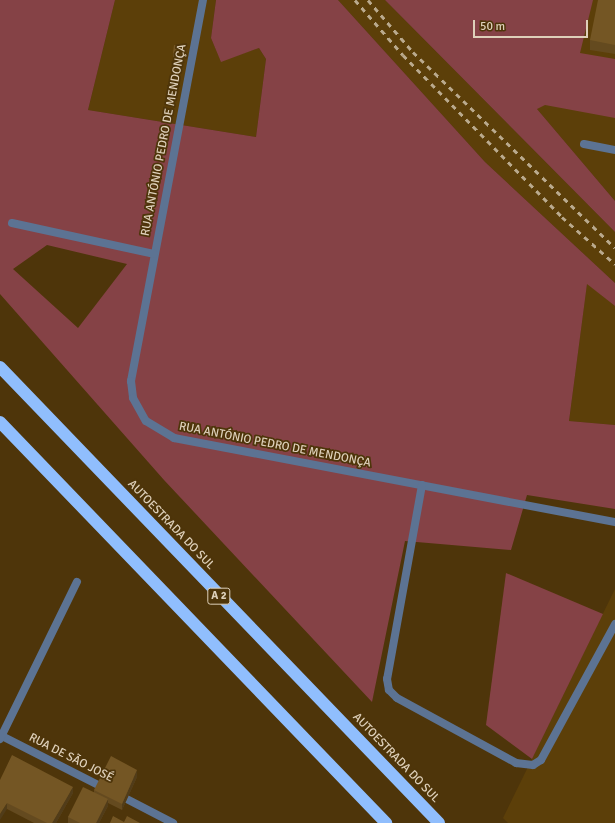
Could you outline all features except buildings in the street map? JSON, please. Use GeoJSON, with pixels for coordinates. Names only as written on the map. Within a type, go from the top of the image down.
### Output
{"type":"FeatureCollection","features":[{"type":"Feature","properties":{"kind":"highway","name":"AUTOESTRADA DO SUL"},"geometry":{"type":"LineString","coordinates":[[0,367],[439,823]]}},
{"type":"Feature","properties":{"kind":"highway"},"geometry":{"type":"LineString","coordinates":[[0,422],[386,823]]}},
{"type":"Feature","properties":{"kind":"street","name":"RUA ANTÓNIO PEDRO DE MENDONÇA"},"geometry":{"type":"LineString","coordinates":[[203,0],[131,381],[137,407],[153,427],[174,438],[615,522]]}},
{"type":"Feature","properties":{"kind":"street"},"geometry":{"type":"LineString","coordinates":[[584,144],[615,150]]}},
{"type":"Feature","properties":{"kind":"street"},"geometry":{"type":"LineString","coordinates":[[12,223],[154,254]]}},
{"type":"Feature","properties":{"kind":"street"},"geometry":{"type":"LineString","coordinates":[[422,485],[386,679],[389,690],[397,698],[516,763],[533,765],[541,760],[615,624]]}},
{"type":"Feature","properties":{"kind":"street"},"geometry":{"type":"LineString","coordinates":[[1,737],[77,582]]}},
{"type":"Feature","properties":{"kind":"street","name":"RUA DE SÃO JOSÉ"},"geometry":{"type":"LineString","coordinates":[[1,737],[173,823]]}},
{"type":"Feature","properties":{"kind":"shaded area"},"geometry":{"type":"Polygon","coordinates":[[[0,0],[115,0],[88,110],[256,137],[266,59],[259,48],[221,62],[211,38],[216,0],[338,0],[485,162],[615,283],[615,306],[587,284],[569,421],[615,425],[615,509],[527,495],[511,550],[405,541],[372,702],[164,480],[0,294],[0,0]],[[47,245],[13,269],[78,328],[127,264],[47,245]]]}},
{"type":"Feature","properties":{"kind":"shaded area"},"geometry":{"type":"Polygon","coordinates":[[[115,0],[216,0],[211,38],[221,61],[259,48],[266,59],[256,137],[88,110],[115,0]]]}},
{"type":"Feature","properties":{"kind":"shaded area"},"geometry":{"type":"Polygon","coordinates":[[[338,0],[385,0],[615,232],[615,283],[485,162],[338,0]]]}},
{"type":"Feature","properties":{"kind":"shaded area"},"geometry":{"type":"Polygon","coordinates":[[[385,0],[593,0],[580,53],[615,59],[615,118],[545,105],[537,109],[615,201],[615,232],[385,0]]]}},
{"type":"Feature","properties":{"kind":"shaded area"},"geometry":{"type":"Polygon","coordinates":[[[437,0],[615,0],[615,201],[537,109],[437,0]]]}},
{"type":"Feature","properties":{"kind":"shaded area"},"geometry":{"type":"Polygon","coordinates":[[[587,283],[615,306],[615,425],[569,421],[587,283]]]}},
{"type":"Feature","properties":{"kind":"shaded area"},"geometry":{"type":"Polygon","coordinates":[[[506,573],[603,614],[532,759],[486,725],[506,573]]]}},
{"type":"Feature","properties":{"kind":"shaded area"},"geometry":{"type":"Polygon","coordinates":[[[615,589],[615,823],[508,823],[503,818],[615,589]]]}},
{"type":"Feature","properties":{"kind":"railway"},"geometry":{"type":"LineString","coordinates":[[355,0],[403,55],[562,217],[615,264]]}},
{"type":"Feature","properties":{"kind":"railway"},"geometry":{"type":"LineString","coordinates":[[368,0],[413,52],[615,248]]}}]}
